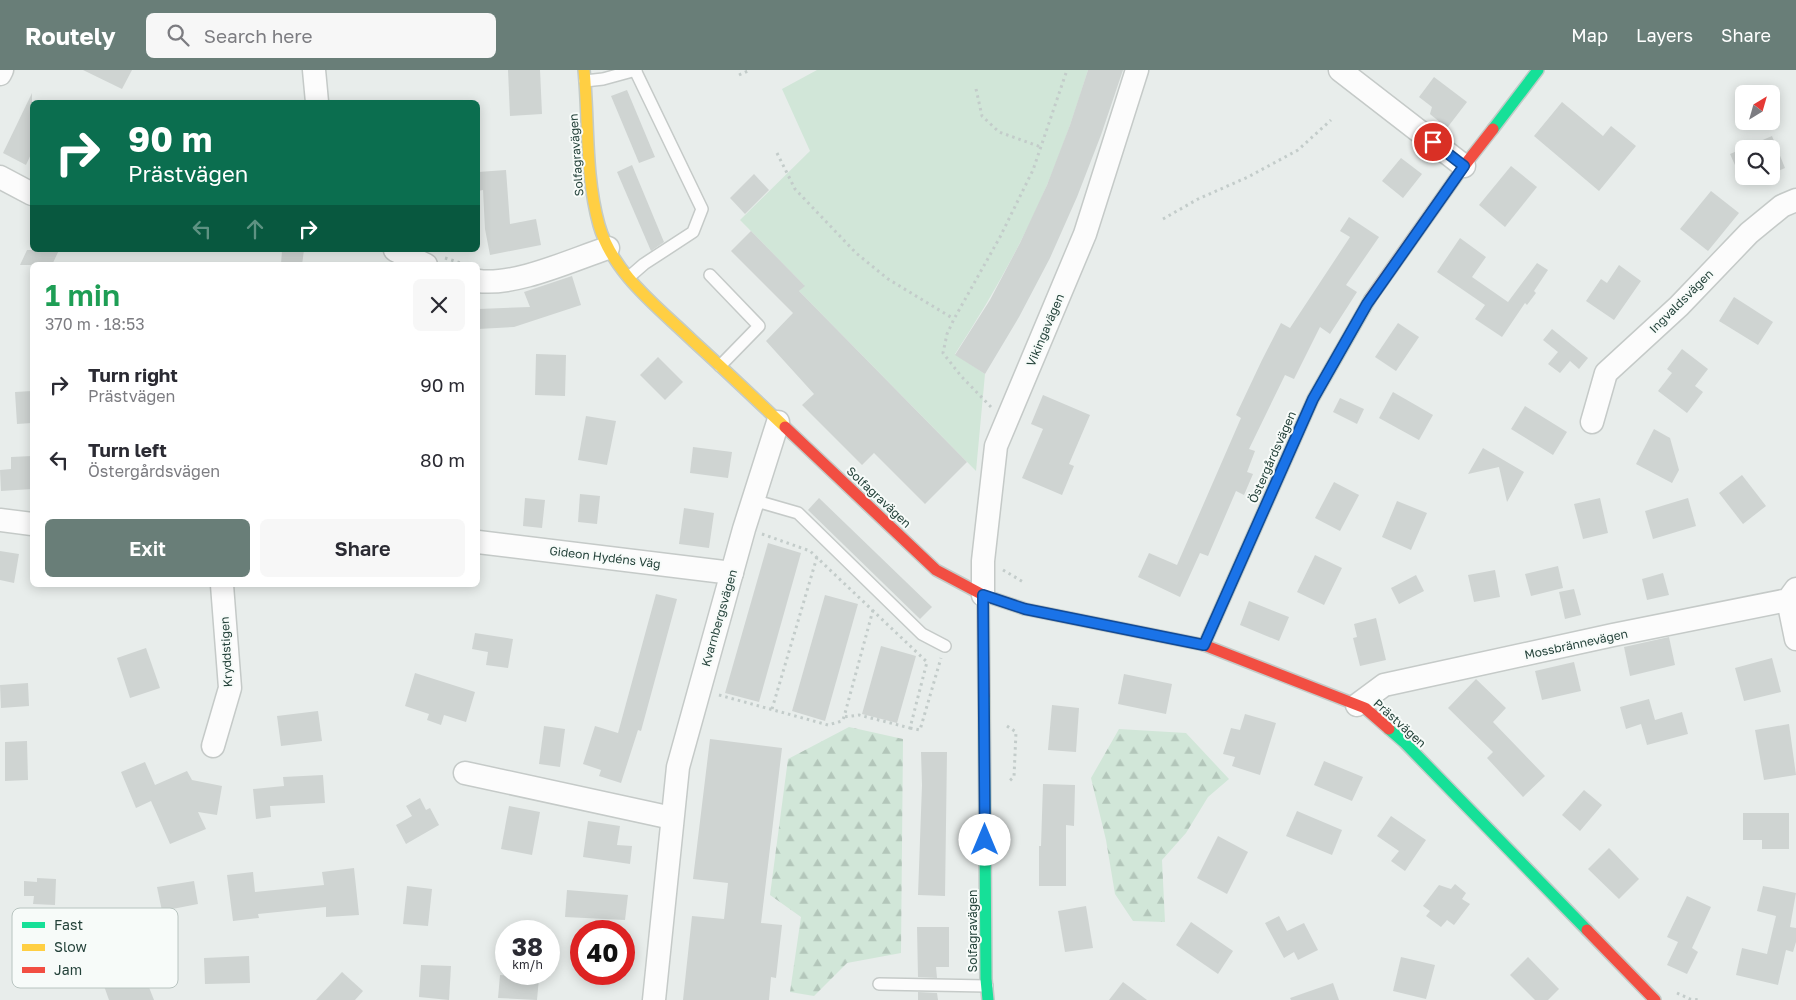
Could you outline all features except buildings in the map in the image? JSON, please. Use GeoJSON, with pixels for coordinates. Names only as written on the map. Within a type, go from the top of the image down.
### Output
{"type":"FeatureCollection","features":[{"type":"Feature","properties":{"kind":"street"},"geometry":{"type":"LineString","coordinates":[[0,74],[2,70]]}},
{"type":"Feature","properties":{"kind":"street"},"geometry":{"type":"LineString","coordinates":[[314,70],[316,100]]}},
{"type":"Feature","properties":{"kind":"street","name":"Vikingavägen"},"geometry":{"type":"LineString","coordinates":[[983,595],[984,562],[996,446],[1085,234],[1137,70]]}},
{"type":"Feature","properties":{"kind":"street"},"geometry":{"type":"LineString","coordinates":[[1340,70],[1464,166]]}},
{"type":"Feature","properties":{"kind":"street","name":"Östergårdsvägen"},"geometry":{"type":"LineString","coordinates":[[1204,645],[1313,399],[1367,304],[1464,166],[1538,70]]}},
{"type":"Feature","properties":{"kind":"street","name":"Solfagravägen"},"geometry":{"type":"LineString","coordinates":[[585,75],[593,202],[608,248],[629,277],[645,295],[778,422],[936,570],[983,595],[988,1000]]}},
{"type":"Feature","properties":{"kind":"street"},"geometry":{"type":"LineString","coordinates":[[0,177],[30,193]]}},
{"type":"Feature","properties":{"kind":"street","name":"Ingvaldsvägen"},"geometry":{"type":"LineString","coordinates":[[1592,422],[1606,373],[1679,306],[1749,233],[1782,206],[1796,200]]}},
{"type":"Feature","properties":{"kind":"street"},"geometry":{"type":"LineString","coordinates":[[480,281],[505,280],[538,272],[608,248]]}},
{"type":"Feature","properties":{"kind":"street"},"geometry":{"type":"LineString","coordinates":[[399,252],[420,262]]}},
{"type":"Feature","properties":{"kind":"street","name":"Kvarnbergsvägen"},"geometry":{"type":"LineString","coordinates":[[654,1000],[678,767],[744,529],[778,422]]}},
{"type":"Feature","properties":{"kind":"street"},"geometry":{"type":"LineString","coordinates":[[0,520],[30,524]]}},
{"type":"Feature","properties":{"kind":"street","name":"Gideon Hydéns Väg"},"geometry":{"type":"LineString","coordinates":[[480,542],[732,573]]}},
{"type":"Feature","properties":{"kind":"street","name":"Kryddstigen"},"geometry":{"type":"LineString","coordinates":[[213,746],[230,688],[222,587]]}},
{"type":"Feature","properties":{"kind":"street"},"geometry":{"type":"LineString","coordinates":[[1792,594],[1796,639]]}},
{"type":"Feature","properties":{"kind":"street","name":"Mossbrännevägen"},"geometry":{"type":"LineString","coordinates":[[1357,705],[1384,685],[1792,594]]}},
{"type":"Feature","properties":{"kind":"street","name":"Prästvägen"},"geometry":{"type":"LineString","coordinates":[[983,595],[1025,609],[1204,645],[1365,708],[1404,742],[1655,1000]]}},
{"type":"Feature","properties":{"kind":"street"},"geometry":{"type":"LineString","coordinates":[[465,773],[672,818]]}},
{"type":"Feature","properties":{"kind":"lane"},"geometry":{"type":"LineString","coordinates":[[585,75],[603,79],[636,70],[702,209],[693,232],[644,264],[629,277]]}},
{"type":"Feature","properties":{"kind":"lane"},"geometry":{"type":"LineString","coordinates":[[710,275],[759,326],[720,366]]}},
{"type":"Feature","properties":{"kind":"lane"},"geometry":{"type":"LineString","coordinates":[[753,500],[798,513],[922,634],[945,646]]}},
{"type":"Feature","properties":{"kind":"lane"},"geometry":{"type":"LineString","coordinates":[[879,984],[987,986]]}},
{"type":"Feature","properties":{"kind":"path"},"geometry":{"type":"LineString","coordinates":[[739,75],[750,70]]}},
{"type":"Feature","properties":{"kind":"path"},"geometry":{"type":"LineString","coordinates":[[1005,422],[961,376],[943,353],[947,334],[954,319],[1000,237],[1033,170],[1067,70]]}},
{"type":"Feature","properties":{"kind":"path"},"geometry":{"type":"LineString","coordinates":[[976,89],[982,116],[998,132],[1041,147]]}},
{"type":"Feature","properties":{"kind":"path"},"geometry":{"type":"LineString","coordinates":[[1162,218],[1198,199],[1248,177],[1298,150],[1331,120]]}},
{"type":"Feature","properties":{"kind":"path"},"geometry":{"type":"LineString","coordinates":[[777,153],[796,188],[856,253],[888,279],[954,319]]}},
{"type":"Feature","properties":{"kind":"path"},"geometry":{"type":"LineString","coordinates":[[744,529],[810,550],[927,662],[910,728]]}},
{"type":"Feature","properties":{"kind":"path"},"geometry":{"type":"LineString","coordinates":[[772,709],[817,557]]}},
{"type":"Feature","properties":{"kind":"path"},"geometry":{"type":"LineString","coordinates":[[700,689],[828,726],[842,721],[873,610]]}},
{"type":"Feature","properties":{"kind":"path"},"geometry":{"type":"LineString","coordinates":[[844,717],[860,715],[920,730],[945,646]]}},
{"type":"Feature","properties":{"kind":"green space"},"geometry":{"type":"Polygon","coordinates":[[[817,70],[1088,70],[1053,171],[1027,229],[981,313],[955,354],[985,374],[976,471],[799,291],[804,285],[740,220],[810,151],[782,89],[817,70]]]}},
{"type":"Feature","properties":{"kind":"green space"},"geometry":{"type":"Polygon","coordinates":[[[849,727],[903,739],[901,953],[847,963],[814,996],[790,992],[801,917],[770,895],[788,759],[849,727]]]}},
{"type":"Feature","properties":{"kind":"green space"},"geometry":{"type":"Polygon","coordinates":[[[1119,729],[1186,733],[1229,779],[1208,797],[1186,833],[1162,860],[1165,922],[1133,921],[1115,894],[1106,840],[1091,778],[1119,729]]]}},
{"type":"Feature","properties":{"kind":"traffic: fast"},"geometry":{"type":"LineString","coordinates":[[1493,129],[1538,70]]}},
{"type":"Feature","properties":{"kind":"traffic: fast"},"geometry":{"type":"LineString","coordinates":[[1204,645],[1313,399],[1370,299]]}},
{"type":"Feature","properties":{"kind":"traffic: fast"},"geometry":{"type":"LineString","coordinates":[[984,696],[986,979],[988,1000]]}},
{"type":"Feature","properties":{"kind":"traffic: fast"},"geometry":{"type":"LineString","coordinates":[[1389,729],[1404,742],[1587,930]]}},
{"type":"Feature","properties":{"kind":"traffic: slow"},"geometry":{"type":"LineString","coordinates":[[584,70],[591,187],[599,225],[615,259],[638,289],[785,427]]}},
{"type":"Feature","properties":{"kind":"traffic: jam"},"geometry":{"type":"LineString","coordinates":[[1370,299],[1464,166],[1493,129]]}},
{"type":"Feature","properties":{"kind":"traffic: jam"},"geometry":{"type":"LineString","coordinates":[[785,427],[936,570],[983,595],[984,696]]}},
{"type":"Feature","properties":{"kind":"traffic: jam"},"geometry":{"type":"LineString","coordinates":[[983,595],[1025,609],[1204,645],[1365,708],[1389,729]]}},
{"type":"Feature","properties":{"kind":"traffic: jam"},"geometry":{"type":"LineString","coordinates":[[1587,930],[1655,1000]]}},
{"type":"Feature","properties":{"kind":"route"},"geometry":{"type":"LineString","coordinates":[[985,840],[983,595],[1025,609],[1204,645],[1313,399],[1367,304],[1464,166],[1433,142]]}}]}
